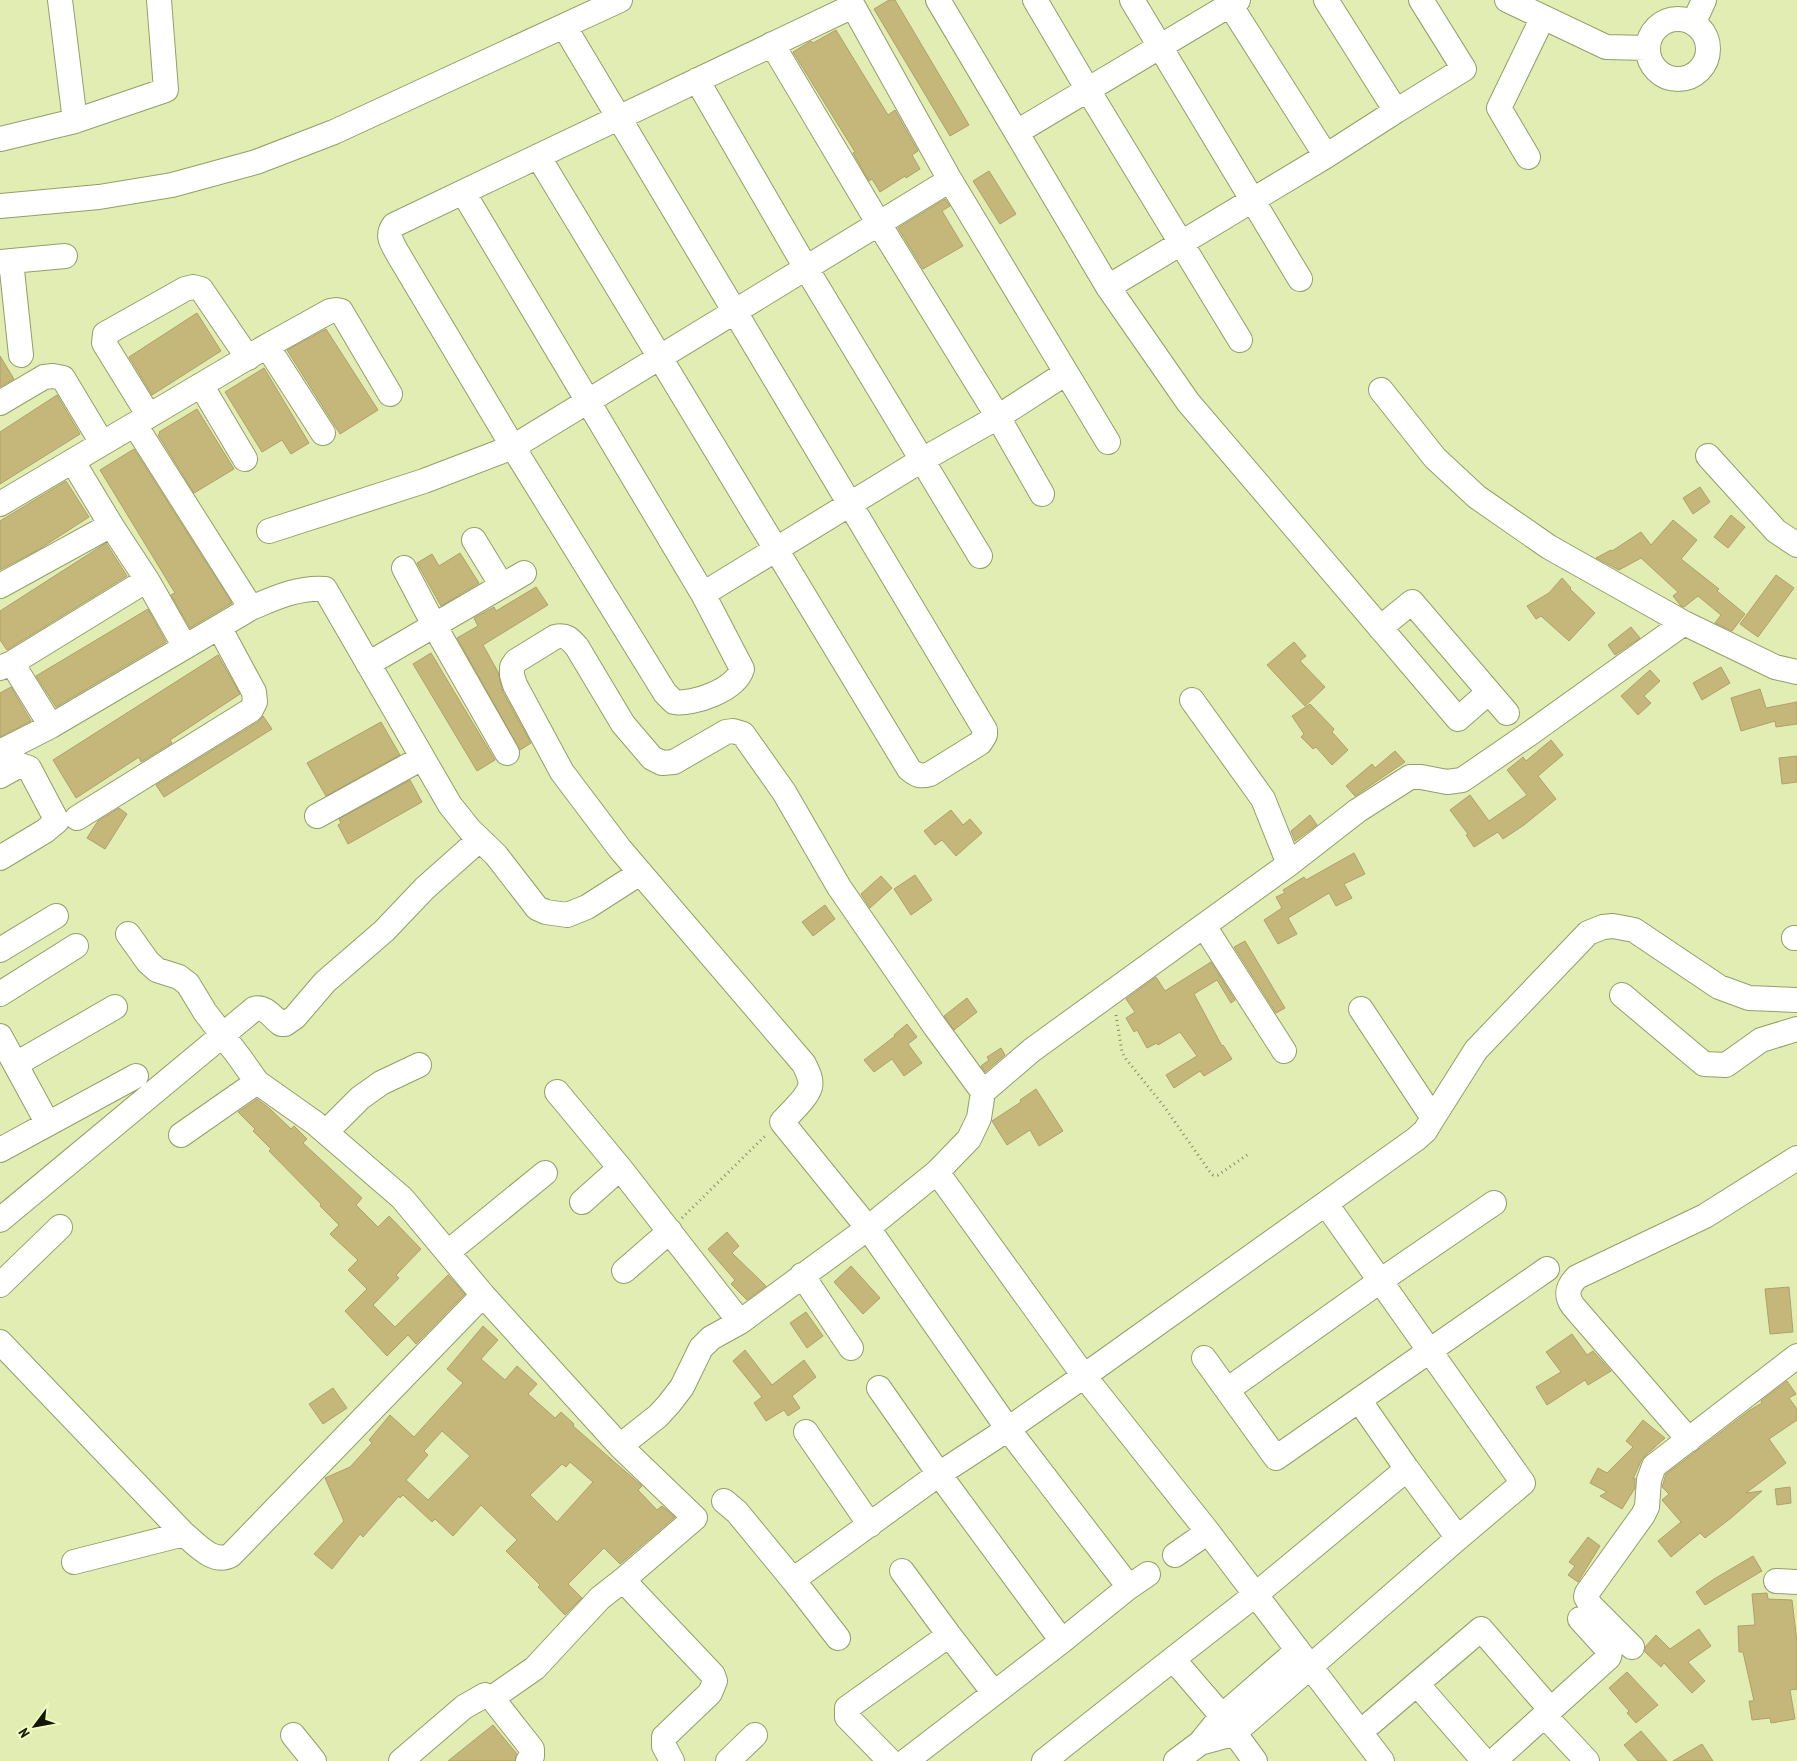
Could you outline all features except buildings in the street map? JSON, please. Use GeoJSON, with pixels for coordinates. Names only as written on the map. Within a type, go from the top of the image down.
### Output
{"type":"FeatureCollection","features":[{"type":"Feature","properties":{"kind":"street"},"geometry":{"type":"LineString","coordinates":[[60,0],[75,121]]}},
{"type":"Feature","properties":{"kind":"street"},"geometry":{"type":"LineString","coordinates":[[0,139],[75,121],[166,90],[159,0]]}},
{"type":"Feature","properties":{"kind":"street"},"geometry":{"type":"LineString","coordinates":[[0,206],[99,197],[172,185],[256,162],[334,132],[620,0]]}},
{"type":"Feature","properties":{"kind":"street"},"geometry":{"type":"LineString","coordinates":[[938,0],[1108,287],[1188,402],[1458,719],[1489,692]]}},
{"type":"Feature","properties":{"kind":"street"},"geometry":{"type":"LineString","coordinates":[[1035,0],[1240,340]]}},
{"type":"Feature","properties":{"kind":"street"},"geometry":{"type":"LineString","coordinates":[[1132,0],[1300,279]]}},
{"type":"Feature","properties":{"kind":"street"},"geometry":{"type":"LineString","coordinates":[[1326,0],[1396,111]]}},
{"type":"Feature","properties":{"kind":"street"},"geometry":{"type":"LineString","coordinates":[[1108,287],[1253,201],[1464,69],[1421,0]]}},
{"type":"Feature","properties":{"kind":"street"},"geometry":{"type":"LineString","coordinates":[[1507,0],[1606,47],[1647,48]]}},
{"type":"Feature","properties":{"kind":"street"},"geometry":{"type":"LineString","coordinates":[[1694,22],[1704,0]]}},
{"type":"Feature","properties":{"kind":"street"},"geometry":{"type":"LineString","coordinates":[[1017,132],[1232,2],[1326,156]]}},
{"type":"Feature","properties":{"kind":"street"},"geometry":{"type":"LineString","coordinates":[[463,192],[703,594],[742,669],[740,675],[732,683],[716,692],[699,700],[685,703],[674,702],[665,693],[513,447],[390,239],[390,231],[394,225],[619,117],[853,6],[950,180],[1108,442]]}},
{"type":"Feature","properties":{"kind":"street"},"geometry":{"type":"LineString","coordinates":[[1528,157],[1499,108],[1543,17]]}},
{"type":"Feature","properties":{"kind":"street"},"geometry":{"type":"LineString","coordinates":[[1679,18],[1694,22],[1704,32],[1709,46],[1706,60],[1698,72],[1686,78],[1672,79],[1659,73],[1650,62],[1647,48],[1652,32],[1663,21],[1679,18]]}},
{"type":"Feature","properties":{"kind":"street"},"geometry":{"type":"LineString","coordinates":[[538,156],[908,769],[916,775],[930,774],[980,744],[985,735],[985,730],[564,26]]}},
{"type":"Feature","properties":{"kind":"street"},"geometry":{"type":"LineString","coordinates":[[772,44],[879,224],[998,417],[1042,494]]}},
{"type":"Feature","properties":{"kind":"street"},"geometry":{"type":"LineString","coordinates":[[697,80],[806,268],[980,556]]}},
{"type":"Feature","properties":{"kind":"street"},"geometry":{"type":"LineString","coordinates":[[269,532],[424,481],[513,447],[950,180]]}},
{"type":"Feature","properties":{"kind":"street"},"geometry":{"type":"LineString","coordinates":[[21,355],[5,262],[65,256]]}},
{"type":"Feature","properties":{"kind":"street"},"geometry":{"type":"LineString","coordinates":[[251,608],[142,421],[104,343],[105,334],[184,290],[193,287],[201,289],[257,352],[323,433]]}},
{"type":"Feature","properties":{"kind":"street"},"geometry":{"type":"LineString","coordinates":[[0,504],[330,311],[341,311],[390,394]]}},
{"type":"Feature","properties":{"kind":"street"},"geometry":{"type":"LineString","coordinates":[[703,594],[922,460],[998,417],[1066,373]]}},
{"type":"Feature","properties":{"kind":"street"},"geometry":{"type":"LineString","coordinates":[[0,403],[44,377],[63,378],[102,443]]}},
{"type":"Feature","properties":{"kind":"street"},"geometry":{"type":"LineString","coordinates":[[201,385],[245,459]]}},
{"type":"Feature","properties":{"kind":"street"},"geometry":{"type":"LineString","coordinates":[[1381,390],[1437,460],[1478,497],[1549,547],[1684,623],[1775,667],[1797,672]]}},
{"type":"Feature","properties":{"kind":"street"},"geometry":{"type":"LineString","coordinates":[[1708,456],[1776,531],[1797,544]]}},
{"type":"Feature","properties":{"kind":"street"},"geometry":{"type":"LineString","coordinates":[[73,462],[110,525],[147,580],[185,646]]}},
{"type":"Feature","properties":{"kind":"street"},"geometry":{"type":"LineString","coordinates":[[0,586],[110,525]]}},
{"type":"Feature","properties":{"kind":"street"},"geometry":{"type":"LineString","coordinates":[[474,540],[502,586]]}},
{"type":"Feature","properties":{"kind":"street"},"geometry":{"type":"LineString","coordinates":[[404,568],[434,625],[507,753]]}},
{"type":"Feature","properties":{"kind":"street"},"geometry":{"type":"LineString","coordinates":[[368,664],[524,573]]}},
{"type":"Feature","properties":{"kind":"street"},"geometry":{"type":"LineString","coordinates":[[51,726],[6,665],[147,580]]}},
{"type":"Feature","properties":{"kind":"street"},"geometry":{"type":"LineString","coordinates":[[0,752],[51,726],[251,608],[300,590],[325,589],[450,805],[479,840],[496,855],[537,908],[566,915],[587,907],[640,873]]}},
{"type":"Feature","properties":{"kind":"street"},"geometry":{"type":"LineString","coordinates":[[1380,628],[1412,602],[1507,713]]}},
{"type":"Feature","properties":{"kind":"street"},"geometry":{"type":"LineString","coordinates":[[620,1446],[658,1416],[669,1404],[682,1387],[701,1348],[712,1338],[740,1322],[868,1228],[937,1172],[969,1139],[978,1118],[983,1092],[1032,1050],[1289,864],[1357,812],[1410,777],[1447,782],[1462,780],[1684,623]]}},
{"type":"Feature","properties":{"kind":"street"},"geometry":{"type":"LineString","coordinates":[[77,818],[251,710],[255,702],[254,692],[219,627]]}},
{"type":"Feature","properties":{"kind":"street"},"geometry":{"type":"LineString","coordinates":[[983,1092],[934,1025],[839,886],[784,792],[743,734],[733,731],[726,732],[674,762],[662,763],[652,758],[623,724],[570,638],[562,635],[554,637],[516,661],[512,667],[515,685],[562,772],[620,849],[804,1064],[809,1074],[810,1086],[800,1102],[782,1122],[868,1228],[1008,1429],[1129,1588]]}},
{"type":"Feature","properties":{"kind":"street"},"geometry":{"type":"LineString","coordinates":[[1192,700],[1263,799],[1289,864]]}},
{"type":"Feature","properties":{"kind":"street"},"geometry":{"type":"LineString","coordinates":[[317,816],[422,758]]}},
{"type":"Feature","properties":{"kind":"street"},"geometry":{"type":"LineString","coordinates":[[0,776],[20,765],[28,768],[56,821],[45,831],[0,858]]}},
{"type":"Feature","properties":{"kind":"street"},"geometry":{"type":"LineString","coordinates":[[0,1220],[257,1008],[263,1009],[281,1024],[285,1024],[295,1017],[325,982],[384,931],[425,888],[479,840]]}},
{"type":"Feature","properties":{"kind":"street"},"geometry":{"type":"LineString","coordinates":[[0,950],[56,916]]}},
{"type":"Feature","properties":{"kind":"street"},"geometry":{"type":"LineString","coordinates":[[1204,926],[1284,1051]]}},
{"type":"Feature","properties":{"kind":"street"},"geometry":{"type":"LineString","coordinates":[[793,1580],[938,1474],[1008,1429],[1084,1376],[1416,1139],[1425,1131],[1476,1050],[1583,937],[1603,927],[1621,927],[1634,930],[1732,993],[1749,998],[1797,1000]]}},
{"type":"Feature","properties":{"kind":"street"},"geometry":{"type":"LineString","coordinates":[[128,934],[148,962],[157,970],[180,977],[188,984],[205,1012],[257,1082],[326,1132],[402,1198],[483,1295],[620,1446],[695,1518],[600,1598],[534,1668],[492,1698]]}},
{"type":"Feature","properties":{"kind":"street"},"geometry":{"type":"LineString","coordinates":[[0,994],[76,946]]}},
{"type":"Feature","properties":{"kind":"street"},"geometry":{"type":"LineString","coordinates":[[1622,995],[1704,1064],[1726,1065],[1761,1040],[1797,1029]]}},
{"type":"Feature","properties":{"kind":"street"},"geometry":{"type":"LineString","coordinates":[[16,1064],[115,1007]]}},
{"type":"Feature","properties":{"kind":"street"},"geometry":{"type":"LineString","coordinates":[[1361,1009],[1433,1118]]}},
{"type":"Feature","properties":{"kind":"street"},"geometry":{"type":"LineString","coordinates":[[0,1036],[48,1124]]}},
{"type":"Feature","properties":{"kind":"street"},"geometry":{"type":"LineString","coordinates":[[326,1132],[360,1098],[381,1083],[419,1065]]}},
{"type":"Feature","properties":{"kind":"street"},"geometry":{"type":"LineString","coordinates":[[0,1150],[136,1076]]}},
{"type":"Feature","properties":{"kind":"street"},"geometry":{"type":"LineString","coordinates":[[181,1134],[257,1082]]}},
{"type":"Feature","properties":{"kind":"street"},"geometry":{"type":"LineString","coordinates":[[557,1092],[620,1168],[740,1322]]}},
{"type":"Feature","properties":{"kind":"street"},"geometry":{"type":"LineString","coordinates":[[1688,1440],[1573,1306],[1568,1297],[1569,1288],[1577,1277],[1704,1216],[1797,1158]]}},
{"type":"Feature","properties":{"kind":"street"},"geometry":{"type":"LineString","coordinates":[[582,1202],[620,1168]]}},
{"type":"Feature","properties":{"kind":"street"},"geometry":{"type":"LineString","coordinates":[[937,1172],[1084,1376],[1208,1532],[1382,1761]]}},
{"type":"Feature","properties":{"kind":"street"},"geometry":{"type":"LineString","coordinates":[[448,1252],[545,1173]]}},
{"type":"Feature","properties":{"kind":"street"},"geometry":{"type":"LineString","coordinates":[[1176,1761],[1228,1725],[1305,1658],[1458,1538],[1523,1483],[1326,1204]]}},
{"type":"Feature","properties":{"kind":"street"},"geometry":{"type":"LineString","coordinates":[[1227,1390],[1380,1281],[1494,1204]]}},
{"type":"Feature","properties":{"kind":"street"},"geometry":{"type":"LineString","coordinates":[[0,1285],[60,1227]]}},
{"type":"Feature","properties":{"kind":"street"},"geometry":{"type":"LineString","coordinates":[[624,1271],[670,1231]]}},
{"type":"Feature","properties":{"kind":"street"},"geometry":{"type":"LineString","coordinates":[[1204,1358],[1276,1458],[1547,1269]]}},
{"type":"Feature","properties":{"kind":"street"},"geometry":{"type":"LineString","coordinates":[[802,1275],[851,1348]]}},
{"type":"Feature","properties":{"kind":"street"},"geometry":{"type":"LineString","coordinates":[[0,1342],[184,1534],[200,1548],[216,1558],[225,1558],[231,1555],[483,1295]]}},
{"type":"Feature","properties":{"kind":"street"},"geometry":{"type":"LineString","coordinates":[[1632,1648],[1591,1606],[1586,1597],[1591,1587],[1644,1515],[1647,1507],[1649,1480],[1654,1466],[1797,1356]]}},
{"type":"Feature","properties":{"kind":"street"},"geometry":{"type":"LineString","coordinates":[[879,1388],[938,1474],[1062,1642]]}},
{"type":"Feature","properties":{"kind":"street"},"geometry":{"type":"LineString","coordinates":[[1359,1400],[1458,1538]]}},
{"type":"Feature","properties":{"kind":"street"},"geometry":{"type":"LineString","coordinates":[[806,1432],[870,1525]]}},
{"type":"Feature","properties":{"kind":"street"},"geometry":{"type":"LineString","coordinates":[[1044,1761],[1255,1595],[1407,1469]]}},
{"type":"Feature","properties":{"kind":"street"},"geometry":{"type":"LineString","coordinates":[[724,1501],[737,1512],[838,1638]]}},
{"type":"Feature","properties":{"kind":"street"},"geometry":{"type":"LineString","coordinates":[[1175,1555],[1208,1532]]}},
{"type":"Feature","properties":{"kind":"street"},"geometry":{"type":"LineString","coordinates":[[74,1562],[184,1534]]}},
{"type":"Feature","properties":{"kind":"street"},"geometry":{"type":"LineString","coordinates":[[902,1571],[994,1693]]}},
{"type":"Feature","properties":{"kind":"street"},"geometry":{"type":"LineString","coordinates":[[906,1761],[1148,1574]]}},
{"type":"Feature","properties":{"kind":"street"},"geometry":{"type":"LineString","coordinates":[[623,1580],[713,1675],[715,1681],[710,1693],[664,1737],[664,1746],[672,1761]]}},
{"type":"Feature","properties":{"kind":"street"},"geometry":{"type":"LineString","coordinates":[[1494,1761],[1610,1657],[1610,1652],[1580,1619]]}},
{"type":"Feature","properties":{"kind":"street"},"geometry":{"type":"LineString","coordinates":[[1371,1723],[1481,1629],[1587,1761]]}},
{"type":"Feature","properties":{"kind":"street"},"geometry":{"type":"LineString","coordinates":[[890,1761],[847,1717],[847,1708],[949,1635]]}},
{"type":"Feature","properties":{"kind":"street"},"geometry":{"type":"LineString","coordinates":[[1173,1659],[1228,1725],[1255,1761]]}},
{"type":"Feature","properties":{"kind":"street"},"geometry":{"type":"LineString","coordinates":[[1417,1684],[1484,1761]]}},
{"type":"Feature","properties":{"kind":"street"},"geometry":{"type":"LineString","coordinates":[[401,1761],[464,1707],[482,1696],[492,1698],[532,1749],[532,1756],[528,1761]]}},
{"type":"Feature","properties":{"kind":"street"},"geometry":{"type":"LineString","coordinates":[[293,1735],[314,1761]]}},
{"type":"Feature","properties":{"kind":"street"},"geometry":{"type":"LineString","coordinates":[[728,1761],[755,1735]]}},
{"type":"Feature","properties":{"kind":"path"},"geometry":{"type":"LineString","coordinates":[[1108,995],[1118,1019],[1121,1046],[1126,1059],[1163,1105],[1210,1172],[1213,1175],[1218,1175],[1250,1153]]}},
{"type":"Feature","properties":{"kind":"path"},"geometry":{"type":"LineString","coordinates":[[670,1231],[767,1134],[782,1122]]}}]}
